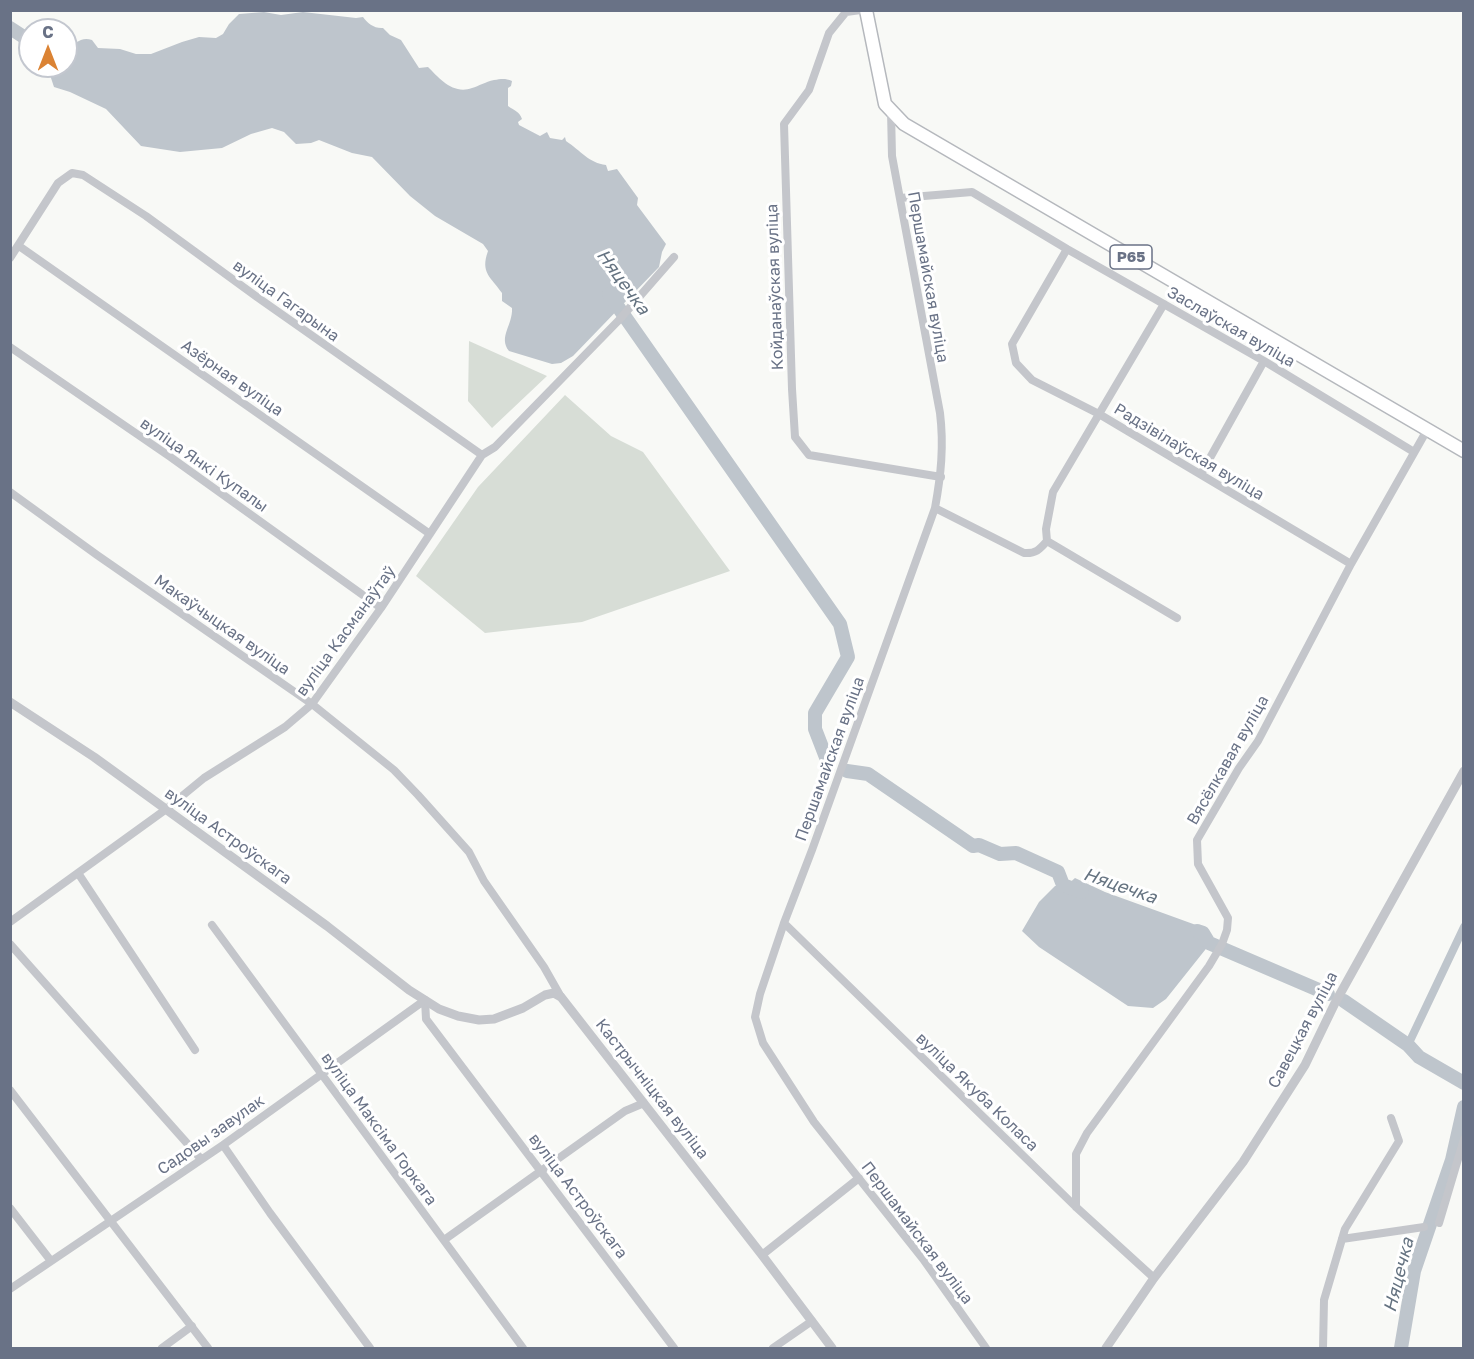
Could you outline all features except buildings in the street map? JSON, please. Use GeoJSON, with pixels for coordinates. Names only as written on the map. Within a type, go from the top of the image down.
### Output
{"type":"FeatureCollection","features":[{"type":"Feature","properties":{"kind":"main road","name":"Р65"},"geometry":{"type":"LineString","coordinates":[[866,10],[885,104],[904,124],[1464,451]]}},
{"type":"Feature","properties":{"kind":"street","name":"Койданаўская вуліца"},"geometry":{"type":"LineString","coordinates":[[861,10],[846,12],[829,33],[809,90],[784,124],[795,437],[809,455],[941,477]]}},
{"type":"Feature","properties":{"kind":"street","name":"Першамайская вуліца"},"geometry":{"type":"LineString","coordinates":[[891,111],[892,156],[940,413],[941,477],[935,508],[784,922],[760,994],[755,1017],[763,1043],[814,1122],[923,1259],[986,1348]]}},
{"type":"Feature","properties":{"kind":"street","name":"вуліца Гагарына"},"geometry":{"type":"LineString","coordinates":[[19,246],[58,183],[72,173],[83,176],[146,216],[482,455]]}},
{"type":"Feature","properties":{"kind":"street","name":"Заслаўская вуліца"},"geometry":{"type":"LineString","coordinates":[[900,198],[972,192],[1264,361],[1414,452]]}},
{"type":"Feature","properties":{"kind":"street"},"geometry":{"type":"LineString","coordinates":[[10,258],[19,246]]}},
{"type":"Feature","properties":{"kind":"street","name":"Азёрная вуліца"},"geometry":{"type":"LineString","coordinates":[[19,246],[430,534]]}},
{"type":"Feature","properties":{"kind":"street","name":"Радзівілаўская вуліца"},"geometry":{"type":"LineString","coordinates":[[1067,249],[1012,344],[1016,363],[1032,380],[1099,414],[1351,564]]}},
{"type":"Feature","properties":{"kind":"street","name":"вуліца Касманаўтаў"},"geometry":{"type":"LineString","coordinates":[[10,922],[231,760],[285,727],[312,704],[381,608],[482,455],[495,447],[619,320],[674,257]]}},
{"type":"Feature","properties":{"kind":"street"},"geometry":{"type":"LineString","coordinates":[[1047,541],[1046,528],[1053,492],[1164,304]]}},
{"type":"Feature","properties":{"kind":"street","name":"вуліца Янкі Купалы"},"geometry":{"type":"LineString","coordinates":[[10,347],[169,456],[381,608]]}},
{"type":"Feature","properties":{"kind":"street"},"geometry":{"type":"LineString","coordinates":[[1201,474],[1264,361]]}},
{"type":"Feature","properties":{"kind":"street","name":"Вясёлкавая вуліца"},"geometry":{"type":"LineString","coordinates":[[1076,1207],[1076,1154],[1087,1133],[1209,966],[1227,930],[1228,918],[1198,864],[1197,840],[1239,768],[1258,741],[1351,564],[1427,430]]}},
{"type":"Feature","properties":{"kind":"street","name":"Макаўчыцкая вуліца"},"geometry":{"type":"LineString","coordinates":[[10,492],[312,704],[394,770],[460,841]]}},
{"type":"Feature","properties":{"kind":"street"},"geometry":{"type":"LineString","coordinates":[[935,508],[1024,553],[1032,554],[1047,541]]}},
{"type":"Feature","properties":{"kind":"street"},"geometry":{"type":"LineString","coordinates":[[1047,541],[1177,618]]}},
{"type":"Feature","properties":{"kind":"street","name":"вуліца Астроўскага"},"geometry":{"type":"LineString","coordinates":[[10,702],[94,757],[439,1009],[479,1020],[494,1019],[545,995],[554,993],[561,997]]}},
{"type":"Feature","properties":{"kind":"street","name":"Савецкая вуліца"},"geometry":{"type":"LineString","coordinates":[[1106,1348],[1154,1278],[1243,1162],[1305,1065],[1335,1003],[1464,771]]}},
{"type":"Feature","properties":{"kind":"street","name":"Кастрычніцкая вуліца"},"geometry":{"type":"LineString","coordinates":[[460,841],[561,997],[832,1348]]}},
{"type":"Feature","properties":{"kind":"street"},"geometry":{"type":"LineString","coordinates":[[78,873],[195,1050]]}},
{"type":"Feature","properties":{"kind":"street","name":"вуліца Якуба Коласа"},"geometry":{"type":"LineString","coordinates":[[784,922],[1076,1207],[1154,1278]]}},
{"type":"Feature","properties":{"kind":"street","name":"вуліца Максіма Горкага"},"geometry":{"type":"LineString","coordinates":[[212,926],[523,1348]]}},
{"type":"Feature","properties":{"kind":"street"},"geometry":{"type":"LineString","coordinates":[[10,944],[201,1159]]}},
{"type":"Feature","properties":{"kind":"street","name":"вуліца Астроўскага"},"geometry":{"type":"LineString","coordinates":[[425,1000],[426,1019],[674,1348]]}},
{"type":"Feature","properties":{"kind":"street","name":"Садовы завулак"},"geometry":{"type":"LineString","coordinates":[[10,1289],[223,1145],[425,1000]]}},
{"type":"Feature","properties":{"kind":"street"},"geometry":{"type":"LineString","coordinates":[[10,1090],[208,1348]]}},
{"type":"Feature","properties":{"kind":"street"},"geometry":{"type":"LineString","coordinates":[[444,1240],[625,1111],[644,1103]]}},
{"type":"Feature","properties":{"kind":"street"},"geometry":{"type":"LineString","coordinates":[[1323,1348],[1324,1300],[1345,1229],[1399,1141],[1391,1118]]}},
{"type":"Feature","properties":{"kind":"street"},"geometry":{"type":"LineString","coordinates":[[1439,1224],[1464,1139]]}},
{"type":"Feature","properties":{"kind":"street"},"geometry":{"type":"LineString","coordinates":[[223,1145],[270,1213],[370,1348]]}},
{"type":"Feature","properties":{"kind":"street"},"geometry":{"type":"LineString","coordinates":[[762,1255],[859,1178]]}},
{"type":"Feature","properties":{"kind":"street"},"geometry":{"type":"LineString","coordinates":[[10,1208],[51,1261]]}},
{"type":"Feature","properties":{"kind":"street"},"geometry":{"type":"LineString","coordinates":[[1342,1239],[1424,1227]]}},
{"type":"Feature","properties":{"kind":"street"},"geometry":{"type":"LineString","coordinates":[[774,1348],[812,1321]]}},
{"type":"Feature","properties":{"kind":"street"},"geometry":{"type":"LineString","coordinates":[[162,1348],[192,1326]]}},
{"type":"Feature","properties":{"kind":"shaded area"},"geometry":{"type":"Polygon","coordinates":[[[469,341],[547,376],[492,428],[468,401],[469,341]]]}},
{"type":"Feature","properties":{"kind":"shaded area"},"geometry":{"type":"Polygon","coordinates":[[[565,395],[611,436],[643,452],[730,571],[582,622],[485,633],[416,576],[478,487],[565,395]]]}},
{"type":"Feature","properties":{"kind":"water"},"geometry":{"type":"Polygon","coordinates":[[[264,12],[281,15],[303,12],[363,17],[372,25],[383,28],[390,35],[401,40],[419,68],[428,67],[453,87],[465,90],[494,80],[512,81],[508,88],[508,106],[521,116],[519,125],[540,136],[547,132],[550,138],[562,140],[565,137],[566,141],[590,159],[606,165],[608,171],[617,169],[638,198],[637,205],[666,244],[659,267],[573,356],[561,363],[552,364],[509,351],[506,346],[505,336],[512,308],[502,301],[502,293],[486,270],[488,251],[483,244],[435,216],[410,196],[372,157],[352,153],[319,140],[296,144],[284,132],[272,128],[251,134],[222,148],[180,152],[141,146],[106,109],[54,87],[51,78],[78,78],[78,41],[88,39],[92,40],[98,48],[151,54],[199,37],[216,38],[223,34],[239,14],[264,12]]]}},
{"type":"Feature","properties":{"kind":"water"},"geometry":{"type":"Polygon","coordinates":[[[1075,878],[1105,892],[1207,929],[1209,945],[1166,999],[1153,1008],[1128,1006],[1039,947],[1022,931],[1039,902],[1055,886],[1066,886],[1075,878]]]}},
{"type":"Feature","properties":{"kind":"waterway","name":"Няцечка"},"geometry":{"type":"LineString","coordinates":[[10,28],[18,33]]}},
{"type":"Feature","properties":{"kind":"waterway","name":"Няцечка"},"geometry":{"type":"LineString","coordinates":[[609,294],[840,624],[848,657],[815,713],[815,729],[827,760]]}},
{"type":"Feature","properties":{"kind":"waterway","name":"Няцечка"},"geometry":{"type":"LineString","coordinates":[[847,771],[868,774],[973,846],[979,845],[1000,854],[1016,853],[1058,872],[1063,885],[1082,892]]}},
{"type":"Feature","properties":{"kind":"waterway"},"geometry":{"type":"LineString","coordinates":[[1408,1045],[1464,927]]}},
{"type":"Feature","properties":{"kind":"waterway","name":"Няцечка"},"geometry":{"type":"LineString","coordinates":[[1197,931],[1203,933],[1209,943],[1328,994]]}},
{"type":"Feature","properties":{"kind":"waterway","name":"Няцечка"},"geometry":{"type":"LineString","coordinates":[[1344,1001],[1408,1045],[1419,1057],[1464,1083]]}},
{"type":"Feature","properties":{"kind":"waterway","name":"Няцечка"},"geometry":{"type":"LineString","coordinates":[[1401,1348],[1414,1271],[1452,1160],[1464,1107]]}}]}
